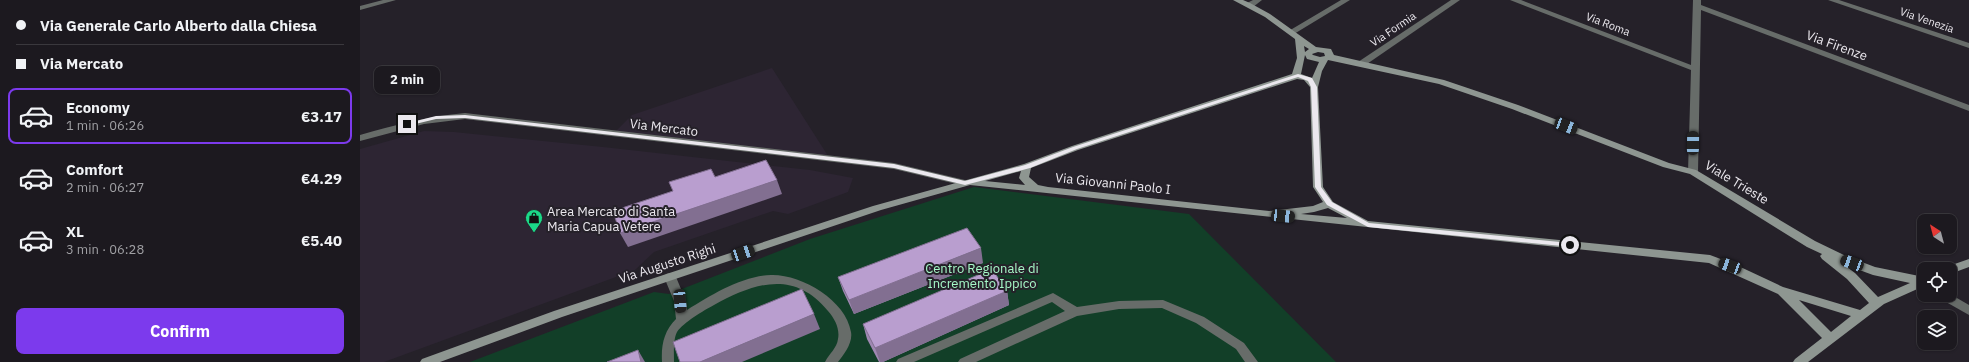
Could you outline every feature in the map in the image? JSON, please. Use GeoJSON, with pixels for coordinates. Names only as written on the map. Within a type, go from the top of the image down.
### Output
{"type":"FeatureCollection","features":[{"type":"Feature","properties":{"kind":"street"},"geometry":{"type":"LineString","coordinates":[[360,8],[392,0]]}},
{"type":"Feature","properties":{"kind":"street"},"geometry":{"type":"LineString","coordinates":[[1237,0],[1250,5],[1314,49],[1308,53],[1310,57],[1327,58],[1361,64],[1441,82],[1515,107],[1659,163],[1693,172]]}},
{"type":"Feature","properties":{"kind":"street"},"geometry":{"type":"LineString","coordinates":[[1250,5],[1258,0]]}},
{"type":"Feature","properties":{"kind":"street"},"geometry":{"type":"LineString","coordinates":[[1291,32],[1346,0]]}},
{"type":"Feature","properties":{"kind":"street","name":"Via Formia"},"geometry":{"type":"LineString","coordinates":[[1361,64],[1456,0]]}},
{"type":"Feature","properties":{"kind":"street","name":"Via Roma"},"geometry":{"type":"LineString","coordinates":[[1514,0],[1695,69]]}},
{"type":"Feature","properties":{"kind":"street","name":"Via Venezia"},"geometry":{"type":"LineString","coordinates":[[1832,0],[1969,46]]}},
{"type":"Feature","properties":{"kind":"street","name":"Viale Trieste"},"geometry":{"type":"LineString","coordinates":[[1697,3],[1693,172],[1811,244],[1842,259],[1873,270],[1917,279]]}},
{"type":"Feature","properties":{"kind":"street","name":"Via Firenze"},"geometry":{"type":"LineString","coordinates":[[1697,3],[1969,108]]}},
{"type":"Feature","properties":{"kind":"street"},"geometry":{"type":"LineString","coordinates":[[1299,39],[1302,54],[1301,66],[1296,76],[1304,76],[1310,80],[1314,87]]}},
{"type":"Feature","properties":{"kind":"street"},"geometry":{"type":"LineString","coordinates":[[1327,58],[1318,71],[1314,87],[1318,187],[1330,204],[1368,225]]}},
{"type":"Feature","properties":{"kind":"street","name":"Via Giovanni Paolo I"},"geometry":{"type":"LineString","coordinates":[[1296,76],[1075,148],[1027,166],[1024,178],[1035,188],[1048,190],[1269,214],[1314,209],[1330,204]]}},
{"type":"Feature","properties":{"kind":"street","name":"Via Mercato"},"geometry":{"type":"LineString","coordinates":[[360,138],[429,119],[465,116],[894,166],[965,183]]}},
{"type":"Feature","properties":{"kind":"street","name":"Via Augusto Righi"},"geometry":{"type":"LineString","coordinates":[[426,362],[558,314],[877,208],[1027,166]]}},
{"type":"Feature","properties":{"kind":"street","name":"Via Augusto Righi"},"geometry":{"type":"LineString","coordinates":[[965,183],[1048,190]]}},
{"type":"Feature","properties":{"kind":"street"},"geometry":{"type":"LineString","coordinates":[[1269,214],[1710,259],[1730,266],[1779,290],[1861,315]]}},
{"type":"Feature","properties":{"kind":"street","name":"Viale Trieste"},"geometry":{"type":"LineString","coordinates":[[1811,244],[1851,276],[1876,303]]}},
{"type":"Feature","properties":{"kind":"street"},"geometry":{"type":"LineString","coordinates":[[1957,267],[1969,262]]}},
{"type":"Feature","properties":{"kind":"street"},"geometry":{"type":"LineString","coordinates":[[670,277],[680,301],[682,321]]}},
{"type":"Feature","properties":{"kind":"street"},"geometry":{"type":"LineString","coordinates":[[668,362],[667,355],[672,330],[682,321],[711,301],[741,288],[770,279],[790,281],[817,294],[829,304],[839,317],[845,332],[842,348],[831,362]]}},
{"type":"Feature","properties":{"kind":"street"},"geometry":{"type":"LineString","coordinates":[[1798,362],[1876,303],[1917,284]]}},
{"type":"Feature","properties":{"kind":"street"},"geometry":{"type":"LineString","coordinates":[[1779,290],[1804,311],[1830,339]]}},
{"type":"Feature","properties":{"kind":"street"},"geometry":{"type":"LineString","coordinates":[[902,362],[1053,297],[1076,312]]}},
{"type":"Feature","properties":{"kind":"street"},"geometry":{"type":"LineString","coordinates":[[1954,302],[1969,311]]}},
{"type":"Feature","properties":{"kind":"street"},"geometry":{"type":"LineString","coordinates":[[964,362],[1076,312],[1119,305],[1163,304],[1200,320],[1240,346],[1252,362]]}},
{"type":"Feature","properties":{"kind":"shaded area"},"geometry":{"type":"Polygon","coordinates":[[[772,68],[830,159],[613,134],[632,115],[772,68]]]}},
{"type":"Feature","properties":{"kind":"shaded area","name":"Area Mercato di Santa Maria Capua Vetere"},"geometry":{"type":"Polygon","coordinates":[[[424,131],[454,132],[603,147],[810,170],[853,178],[848,192],[788,214],[773,211],[654,252],[635,270],[384,362],[360,362],[360,149],[424,131]]]}},
{"type":"Feature","properties":{"kind":"green space","name":"Centro Regionale di Incremento Ippico"},"geometry":{"type":"Polygon","coordinates":[[[974,187],[1189,214],[1336,362],[470,362],[654,292],[669,294],[810,239],[974,187]]]}},
{"type":"Feature","properties":{"kind":"building"},"geometry":{"type":"Polygon","coordinates":[[[766,160],[777,180],[620,233],[613,211],[673,191],[669,182],[711,169],[715,177],[766,160]]]}},
{"type":"Feature","properties":{"kind":"building"},"geometry":{"type":"Polygon","coordinates":[[[967,228],[981,248],[849,300],[838,277],[967,228]]]}},
{"type":"Feature","properties":{"kind":"building"},"geometry":{"type":"Polygon","coordinates":[[[992,269],[1007,291],[875,348],[863,324],[992,269]]]}},
{"type":"Feature","properties":{"kind":"building"},"geometry":{"type":"Polygon","coordinates":[[[802,289],[814,314],[700,362],[680,362],[673,342],[802,289]]]}},
{"type":"Feature","properties":{"kind":"building"},"geometry":{"type":"Polygon","coordinates":[[[638,350],[641,362],[607,362],[638,350]]]}},
{"type":"Feature","properties":{"kind":"place","name":"Area Mercato di Santa Maria Capua Vetere"},"geometry":{"type":"Point","coordinates":[534,233]}},
{"type":"Feature","properties":{"kind":"route"},"geometry":{"type":"LineString","coordinates":[[407,124],[436,118],[465,116],[894,166],[965,183],[1027,166],[1075,148],[1298,76],[1304,76],[1310,80],[1314,87],[1318,187],[1330,204],[1368,225],[1570,245]]}}]}
